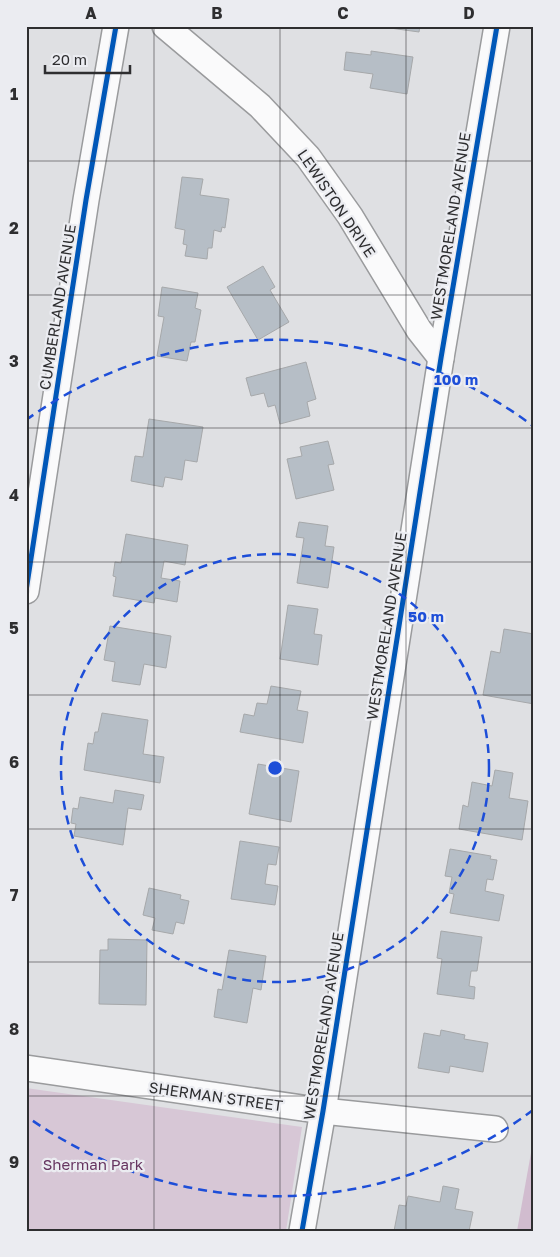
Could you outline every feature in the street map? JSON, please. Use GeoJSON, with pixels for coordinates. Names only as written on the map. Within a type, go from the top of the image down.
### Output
{"type":"FeatureCollection","features":[{"type":"Feature","properties":{"kind":"street","name":"CUMBERLAND AVENUE"},"geometry":{"type":"LineString","coordinates":[[26,591],[86,200],[116,26]]}},
{"type":"Feature","properties":{"kind":"street","name":"LEWISTON DRIVE"},"geometry":{"type":"LineString","coordinates":[[165,26],[260,106],[308,156],[350,216],[418,330],[441,358]]}},
{"type":"Feature","properties":{"kind":"street","name":"WESTMORELAND AVENUE"},"geometry":{"type":"LineString","coordinates":[[302,1231],[323,1111],[441,358],[497,26]]}},
{"type":"Feature","properties":{"kind":"street","name":"SHERMAN STREET"},"geometry":{"type":"LineString","coordinates":[[26,1068],[323,1111],[495,1129]]}},
{"type":"Feature","properties":{"kind":"green space","name":"Sherman Park"},"geometry":{"type":"Polygon","coordinates":[[[26,1088],[302,1127],[286,1231],[26,1231],[26,1088]]]}},
{"type":"Feature","properties":{"kind":"shaded area"},"geometry":{"type":"Polygon","coordinates":[[[534,1136],[534,1231],[517,1231],[534,1136]]]}},
{"type":"Feature","properties":{"kind":"building"},"geometry":{"type":"Polygon","coordinates":[[[390,26],[420,26],[419,32],[390,28],[390,26]]]}},
{"type":"Feature","properties":{"kind":"building"},"geometry":{"type":"Polygon","coordinates":[[[371,51],[413,57],[407,94],[370,88],[373,74],[344,70],[346,52],[371,55],[371,51]]]}},
{"type":"Feature","properties":{"kind":"building"},"geometry":{"type":"Polygon","coordinates":[[[182,177],[203,179],[200,195],[229,199],[225,228],[222,227],[221,232],[214,230],[212,248],[208,248],[207,259],[185,256],[187,245],[183,244],[185,230],[175,228],[182,177]]]}},
{"type":"Feature","properties":{"kind":"building"},"geometry":{"type":"Polygon","coordinates":[[[263,266],[275,287],[270,290],[289,322],[258,340],[227,287],[263,266]]]}},
{"type":"Feature","properties":{"kind":"building"},"geometry":{"type":"Polygon","coordinates":[[[162,287],[198,293],[195,308],[201,310],[195,342],[191,342],[187,361],[157,356],[164,317],[158,316],[162,287]]]}},
{"type":"Feature","properties":{"kind":"building"},"geometry":{"type":"Polygon","coordinates":[[[306,362],[316,399],[307,402],[310,416],[280,424],[275,405],[268,407],[264,393],[251,396],[246,378],[306,362]]]}},
{"type":"Feature","properties":{"kind":"building"},"geometry":{"type":"Polygon","coordinates":[[[149,419],[203,427],[197,462],[185,460],[182,480],[165,477],[163,487],[131,481],[135,456],[143,457],[149,419]]]}},
{"type":"Feature","properties":{"kind":"building"},"geometry":{"type":"Polygon","coordinates":[[[328,441],[334,464],[328,465],[334,490],[296,499],[287,459],[302,456],[300,447],[328,441]]]}},
{"type":"Feature","properties":{"kind":"building"},"geometry":{"type":"Polygon","coordinates":[[[299,522],[328,526],[325,546],[334,547],[328,588],[297,583],[304,538],[296,537],[299,522]]]}},
{"type":"Feature","properties":{"kind":"building"},"geometry":{"type":"Polygon","coordinates":[[[126,534],[188,545],[185,565],[164,561],[161,578],[180,581],[177,602],[155,598],[154,603],[113,596],[116,577],[113,576],[115,562],[121,563],[126,534]]]}},
{"type":"Feature","properties":{"kind":"building"},"geometry":{"type":"Polygon","coordinates":[[[288,605],[318,609],[314,634],[322,635],[318,665],[280,659],[288,605]]]}},
{"type":"Feature","properties":{"kind":"building"},"geometry":{"type":"Polygon","coordinates":[[[110,626],[171,636],[166,668],[144,664],[140,685],[112,681],[115,662],[104,660],[110,626]]]}},
{"type":"Feature","properties":{"kind":"building"},"geometry":{"type":"Polygon","coordinates":[[[504,629],[534,634],[534,704],[483,695],[491,651],[500,653],[504,629]]]}},
{"type":"Feature","properties":{"kind":"building"},"geometry":{"type":"Polygon","coordinates":[[[271,686],[301,691],[297,710],[308,712],[303,743],[240,732],[244,714],[254,716],[257,703],[267,704],[271,686]]]}},
{"type":"Feature","properties":{"kind":"building"},"geometry":{"type":"Polygon","coordinates":[[[102,713],[148,720],[143,754],[164,757],[160,783],[84,770],[88,743],[93,744],[102,713]]]}},
{"type":"Feature","properties":{"kind":"building"},"geometry":{"type":"Polygon","coordinates":[[[258,764],[299,771],[291,822],[249,814],[258,764]]]}},
{"type":"Feature","properties":{"kind":"building"},"geometry":{"type":"Polygon","coordinates":[[[495,770],[513,773],[509,798],[528,801],[522,840],[459,829],[463,805],[468,807],[472,782],[492,786],[495,770]]]}},
{"type":"Feature","properties":{"kind":"building"},"geometry":{"type":"Polygon","coordinates":[[[115,790],[144,795],[141,810],[128,808],[123,845],[74,836],[76,824],[71,823],[73,808],[78,809],[80,797],[113,803],[115,790]]]}},
{"type":"Feature","properties":{"kind":"building"},"geometry":{"type":"Polygon","coordinates":[[[240,841],[279,847],[276,865],[268,864],[265,884],[278,886],[275,905],[231,899],[240,841]]]}},
{"type":"Feature","properties":{"kind":"building"},"geometry":{"type":"Polygon","coordinates":[[[450,849],[491,856],[490,859],[497,860],[493,880],[487,879],[485,891],[504,895],[499,921],[450,913],[454,894],[449,893],[452,877],[445,876],[450,849]]]}},
{"type":"Feature","properties":{"kind":"building"},"geometry":{"type":"Polygon","coordinates":[[[149,888],[181,895],[180,899],[189,901],[184,924],[176,922],[173,934],[152,930],[155,918],[143,915],[149,888]]]}},
{"type":"Feature","properties":{"kind":"building"},"geometry":{"type":"Polygon","coordinates":[[[441,931],[482,937],[477,971],[471,971],[469,986],[475,987],[474,999],[437,994],[442,959],[437,958],[441,931]]]}},
{"type":"Feature","properties":{"kind":"building"},"geometry":{"type":"Polygon","coordinates":[[[108,939],[147,940],[146,1005],[99,1004],[100,950],[108,950],[108,939]]]}},
{"type":"Feature","properties":{"kind":"building"},"geometry":{"type":"Polygon","coordinates":[[[229,950],[266,956],[261,990],[253,988],[247,1023],[214,1017],[218,989],[222,990],[229,950]]]}},
{"type":"Feature","properties":{"kind":"building"},"geometry":{"type":"Polygon","coordinates":[[[441,1030],[465,1035],[464,1039],[488,1043],[483,1072],[450,1066],[449,1073],[418,1068],[424,1033],[440,1036],[441,1030]]]}},
{"type":"Feature","properties":{"kind":"building"},"geometry":{"type":"Polygon","coordinates":[[[443,1186],[459,1189],[455,1209],[473,1212],[469,1231],[394,1231],[399,1205],[406,1206],[408,1196],[440,1202],[443,1186]]]}},
{"type":"Feature","properties":{"kind":"cycle path"},"geometry":{"type":"LineString","coordinates":[[26,591],[86,200],[116,26]]}},
{"type":"Feature","properties":{"kind":"cycle path"},"geometry":{"type":"LineString","coordinates":[[302,1231],[323,1111],[441,358],[497,26]]}}]}
